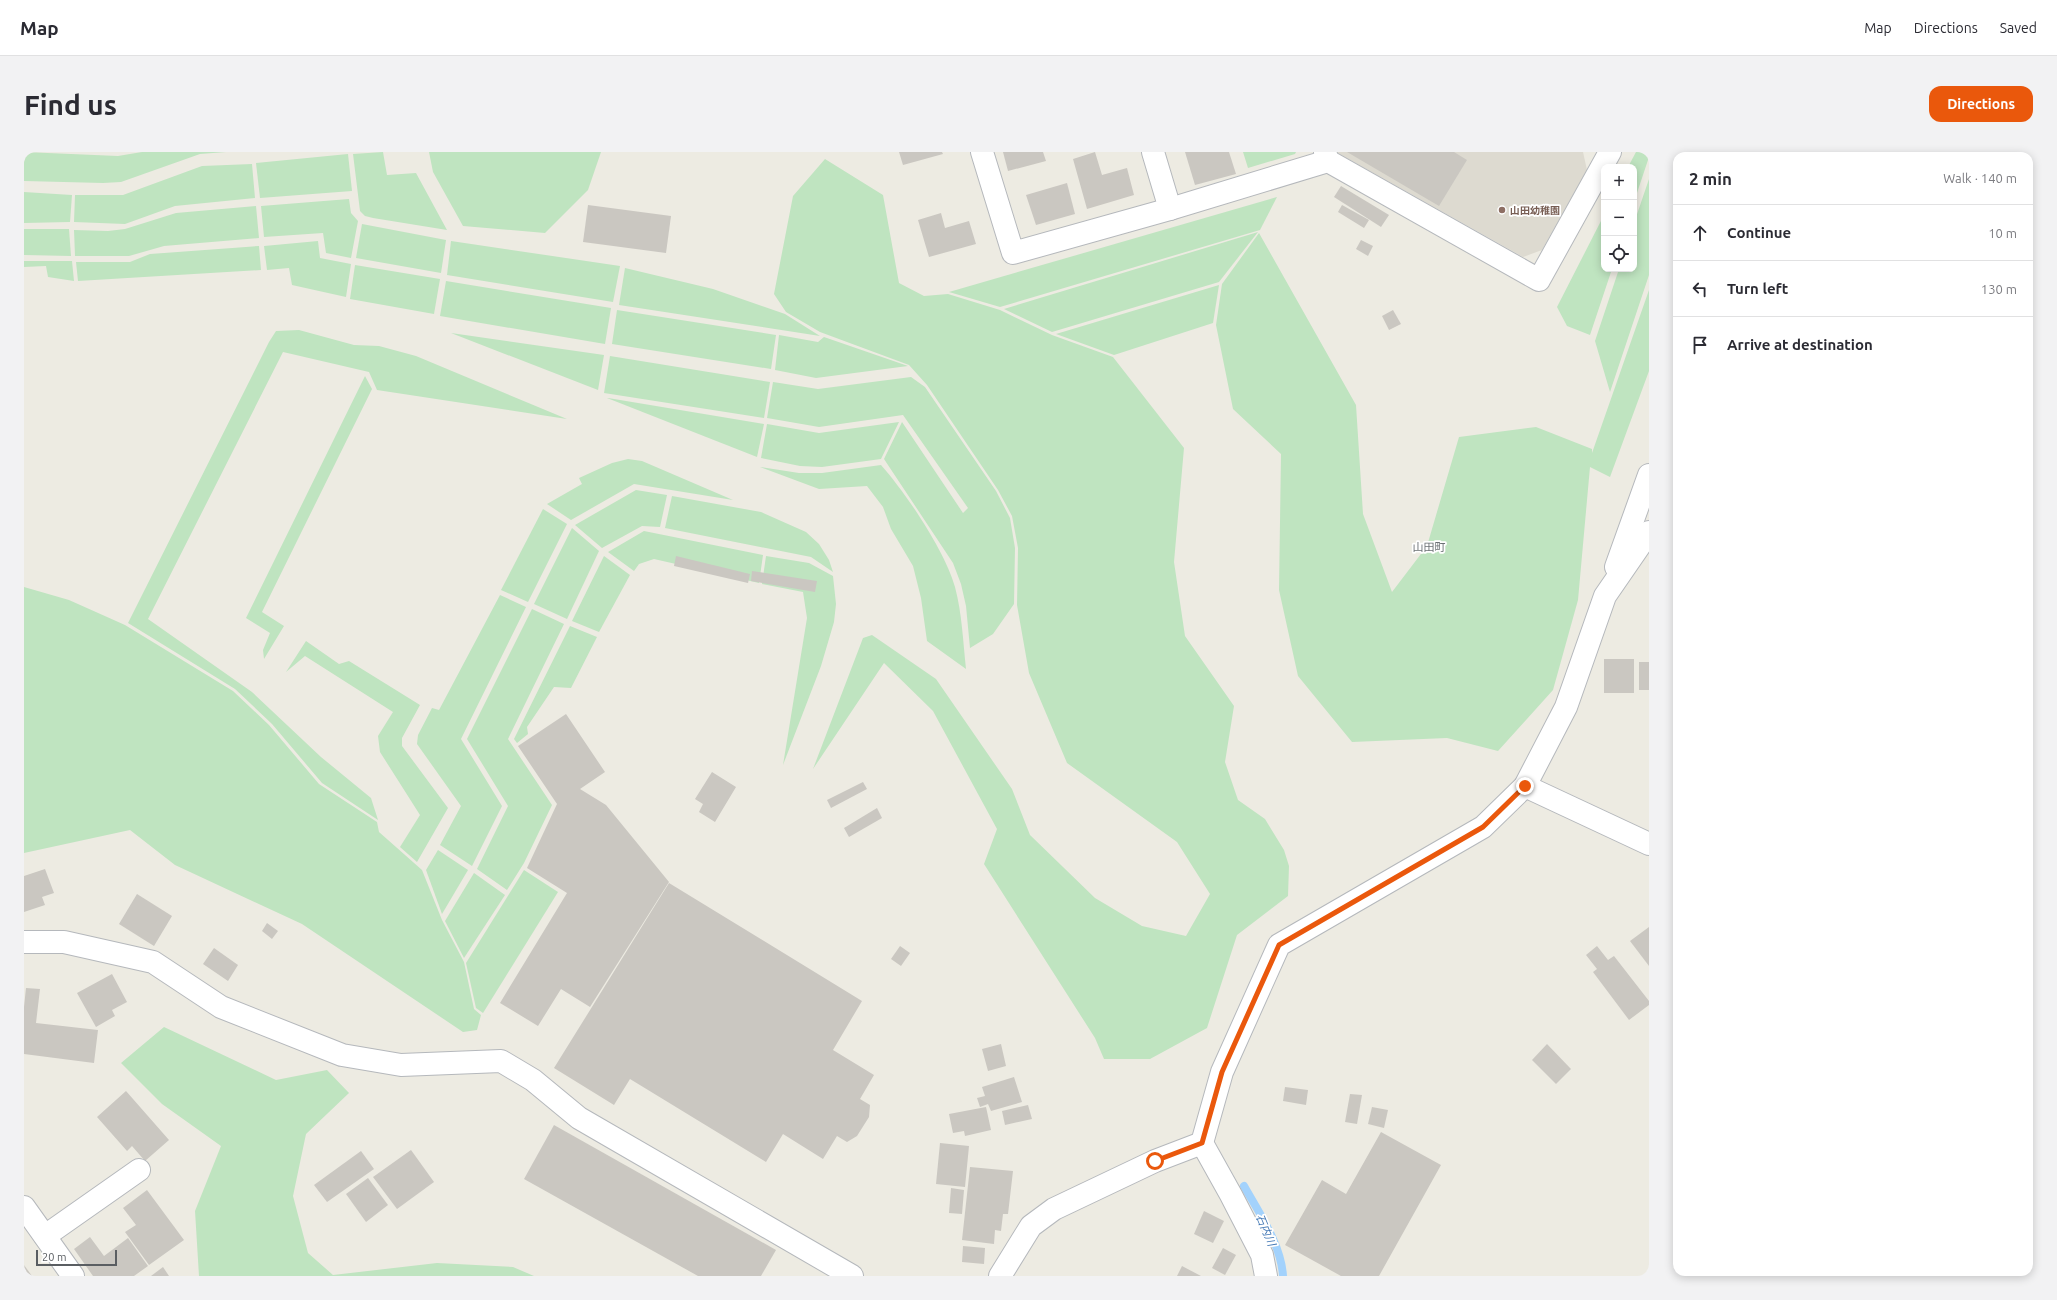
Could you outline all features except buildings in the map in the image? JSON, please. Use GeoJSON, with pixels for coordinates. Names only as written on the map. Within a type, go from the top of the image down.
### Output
{"type":"FeatureCollection","features":[{"type":"Feature","properties":{"kind":"street"},"geometry":{"type":"LineString","coordinates":[[982,152],[1013,253],[1170,209],[1327,156],[1539,280],[1610,152]]}},
{"type":"Feature","properties":{"kind":"street"},"geometry":{"type":"LineString","coordinates":[[1153,152],[1170,209]]}},
{"type":"Feature","properties":{"kind":"street"},"geometry":{"type":"LineString","coordinates":[[1266,1276],[1262,1255],[1202,1143],[1222,1072],[1279,945],[1483,827],[1525,786],[1566,707],[1649,475]]}},
{"type":"Feature","properties":{"kind":"street"},"geometry":{"type":"LineString","coordinates":[[1605,596],[1649,532]]}},
{"type":"Feature","properties":{"kind":"street"},"geometry":{"type":"LineString","coordinates":[[1525,786],[1649,844]]}},
{"type":"Feature","properties":{"kind":"street"},"geometry":{"type":"LineString","coordinates":[[24,942],[64,942],[153,962],[221,1007],[342,1055],[401,1065],[501,1061],[533,1080],[579,1118],[852,1276]]}},
{"type":"Feature","properties":{"kind":"street"},"geometry":{"type":"LineString","coordinates":[[1000,1276],[1031,1226],[1054,1209],[1155,1161],[1202,1143]]}},
{"type":"Feature","properties":{"kind":"street"},"geometry":{"type":"LineString","coordinates":[[45,1236],[140,1170]]}},
{"type":"Feature","properties":{"kind":"street"},"geometry":{"type":"LineString","coordinates":[[24,1207],[73,1276]]}},
{"type":"Feature","properties":{"kind":"shaded area","name":"山田幼稚園"},"geometry":{"type":"Polygon","coordinates":[[[1336,152],[1583,152],[1587,170],[1542,250],[1523,257],[1336,152]]]}},
{"type":"Feature","properties":{"kind":"green space"},"geometry":{"type":"Polygon","coordinates":[[[24,152],[118,156],[142,152],[226,152],[200,154],[121,182],[103,183],[24,181],[24,152]]]}},
{"type":"Feature","properties":{"kind":"green space"},"geometry":{"type":"Polygon","coordinates":[[[383,152],[387,175],[416,173],[447,230],[373,218],[365,216],[360,211],[353,154],[383,152]]]}},
{"type":"Feature","properties":{"kind":"green space"},"geometry":{"type":"Polygon","coordinates":[[[429,152],[601,152],[588,190],[545,233],[463,226],[433,172],[429,152]]]}},
{"type":"Feature","properties":{"kind":"green space"},"geometry":{"type":"Polygon","coordinates":[[[1243,152],[1296,152],[1295,154],[1248,168],[1243,152]]]}},
{"type":"Feature","properties":{"kind":"green space"},"geometry":{"type":"Polygon","coordinates":[[[1636,152],[1649,152],[1649,157],[1637,193],[1637,164],[1630,164],[1636,152]]]}},
{"type":"Feature","properties":{"kind":"green space"},"geometry":{"type":"Polygon","coordinates":[[[348,154],[352,191],[260,198],[256,163],[348,154]]]}},
{"type":"Feature","properties":{"kind":"green space"},"geometry":{"type":"Polygon","coordinates":[[[825,159],[883,195],[899,283],[924,296],[948,294],[1000,310],[1052,335],[1113,357],[1184,448],[1174,562],[1185,636],[1234,706],[1225,762],[1238,800],[1265,819],[1284,850],[1289,866],[1288,896],[1237,935],[1207,1028],[1150,1059],[1104,1059],[1095,1038],[984,864],[997,829],[933,711],[884,663],[813,769],[863,638],[872,635],[936,679],[1012,789],[1030,835],[1095,898],[1142,926],[1186,936],[1210,894],[1177,842],[1067,763],[1029,673],[1017,605],[1018,548],[1012,516],[998,490],[927,385],[909,365],[820,332],[786,312],[774,294],[793,196],[825,159]]]}},
{"type":"Feature","properties":{"kind":"green space"},"geometry":{"type":"Polygon","coordinates":[[[252,164],[255,198],[175,206],[125,224],[74,222],[75,195],[123,195],[202,166],[252,164]]]}},
{"type":"Feature","properties":{"kind":"green space"},"geometry":{"type":"Polygon","coordinates":[[[1649,179],[1649,275],[1610,392],[1595,341],[1618,272],[1637,272],[1637,214],[1649,179]]]}},
{"type":"Feature","properties":{"kind":"green space"},"geometry":{"type":"Polygon","coordinates":[[[24,192],[72,195],[70,222],[24,223],[24,192]]]}},
{"type":"Feature","properties":{"kind":"green space"},"geometry":{"type":"Polygon","coordinates":[[[1277,197],[1260,230],[1000,307],[949,292],[1277,197]]]}},
{"type":"Feature","properties":{"kind":"green space"},"geometry":{"type":"Polygon","coordinates":[[[349,199],[351,213],[358,221],[351,258],[326,253],[323,233],[264,237],[261,206],[349,199]]]}},
{"type":"Feature","properties":{"kind":"green space"},"geometry":{"type":"Polygon","coordinates":[[[256,206],[259,238],[164,246],[129,256],[75,256],[74,230],[108,231],[125,229],[176,213],[256,206]]]}},
{"type":"Feature","properties":{"kind":"green space"},"geometry":{"type":"Polygon","coordinates":[[[1601,221],[1601,272],[1611,272],[1590,335],[1567,326],[1557,307],[1601,221]]]}},
{"type":"Feature","properties":{"kind":"green space"},"geometry":{"type":"Polygon","coordinates":[[[362,224],[446,240],[441,273],[356,258],[362,224]]]}},
{"type":"Feature","properties":{"kind":"green space"},"geometry":{"type":"Polygon","coordinates":[[[24,229],[69,229],[71,256],[24,255],[24,229]]]}},
{"type":"Feature","properties":{"kind":"green space"},"geometry":{"type":"Polygon","coordinates":[[[1258,232],[1219,282],[1052,332],[1004,309],[1258,232]]]}},
{"type":"Feature","properties":{"kind":"green space"},"geometry":{"type":"Polygon","coordinates":[[[1259,233],[1356,405],[1363,514],[1392,592],[1427,546],[1459,437],[1536,427],[1592,449],[1592,453],[1649,290],[1649,371],[1610,477],[1590,467],[1578,600],[1553,690],[1498,751],[1447,738],[1352,742],[1298,676],[1279,590],[1281,454],[1233,409],[1216,325],[1222,284],[1259,233]]]}},
{"type":"Feature","properties":{"kind":"green space"},"geometry":{"type":"Polygon","coordinates":[[[318,241],[320,258],[351,264],[346,297],[292,285],[289,268],[267,270],[264,246],[318,241]]]}},
{"type":"Feature","properties":{"kind":"green space"},"geometry":{"type":"Polygon","coordinates":[[[451,241],[620,266],[613,302],[447,275],[451,241]]]}},
{"type":"Feature","properties":{"kind":"green space"},"geometry":{"type":"Polygon","coordinates":[[[259,246],[261,270],[78,281],[76,262],[130,262],[150,254],[259,246]]]}},
{"type":"Feature","properties":{"kind":"green space"},"geometry":{"type":"Polygon","coordinates":[[[24,261],[72,261],[74,281],[48,277],[46,266],[24,267],[24,261]]]}},
{"type":"Feature","properties":{"kind":"green space"},"geometry":{"type":"Polygon","coordinates":[[[355,265],[440,279],[434,314],[350,299],[355,265]]]}},
{"type":"Feature","properties":{"kind":"green space"},"geometry":{"type":"Polygon","coordinates":[[[625,268],[713,289],[785,314],[820,336],[619,305],[625,268]]]}},
{"type":"Feature","properties":{"kind":"green space"},"geometry":{"type":"Polygon","coordinates":[[[446,281],[611,308],[605,344],[440,316],[446,281]]]}},
{"type":"Feature","properties":{"kind":"green space"},"geometry":{"type":"Polygon","coordinates":[[[1219,285],[1213,323],[1114,355],[1056,334],[1219,285]]]}},
{"type":"Feature","properties":{"kind":"green space"},"geometry":{"type":"Polygon","coordinates":[[[617,310],[776,335],[771,369],[612,344],[617,310]]]}},
{"type":"Feature","properties":{"kind":"green space"},"geometry":{"type":"Polygon","coordinates":[[[299,330],[354,345],[379,346],[416,356],[567,419],[377,390],[369,372],[283,352],[148,619],[252,692],[321,757],[371,798],[378,820],[322,783],[272,724],[235,689],[128,623],[269,342],[276,331],[299,330]]]}},
{"type":"Feature","properties":{"kind":"green space"},"geometry":{"type":"Polygon","coordinates":[[[451,333],[604,355],[598,390],[451,333]]]}},
{"type":"Feature","properties":{"kind":"green space"},"geometry":{"type":"Polygon","coordinates":[[[779,335],[818,342],[824,337],[908,366],[816,378],[775,370],[779,335]]]}},
{"type":"Feature","properties":{"kind":"green space"},"geometry":{"type":"Polygon","coordinates":[[[610,356],[770,382],[764,418],[604,393],[610,356]]]}},
{"type":"Feature","properties":{"kind":"green space"},"geometry":{"type":"Polygon","coordinates":[[[365,376],[372,389],[262,612],[284,626],[264,659],[263,650],[270,633],[246,618],[365,376]]]}},
{"type":"Feature","properties":{"kind":"green space"},"geometry":{"type":"Polygon","coordinates":[[[911,377],[925,387],[996,491],[1010,518],[1015,548],[1014,604],[993,634],[970,648],[966,606],[961,584],[953,563],[884,459],[902,422],[963,513],[968,508],[903,415],[819,427],[767,418],[773,382],[818,389],[911,377]]]}},
{"type":"Feature","properties":{"kind":"green space"},"geometry":{"type":"Polygon","coordinates":[[[607,398],[764,424],[757,457],[607,398]]]}},
{"type":"Feature","properties":{"kind":"green space"},"geometry":{"type":"Polygon","coordinates":[[[899,422],[881,459],[822,467],[800,466],[761,458],[767,424],[819,433],[899,422]]]}},
{"type":"Feature","properties":{"kind":"green space"},"geometry":{"type":"Polygon","coordinates":[[[628,459],[642,461],[733,500],[634,484],[571,520],[547,504],[582,484],[579,478],[612,463],[628,459]]]}},
{"type":"Feature","properties":{"kind":"green space"},"geometry":{"type":"Polygon","coordinates":[[[881,465],[902,491],[924,523],[950,573],[955,587],[959,607],[966,669],[927,641],[921,598],[913,566],[891,529],[883,507],[867,486],[819,489],[760,467],[799,473],[822,473],[881,465]]]}},
{"type":"Feature","properties":{"kind":"green space"},"geometry":{"type":"Polygon","coordinates":[[[636,490],[667,495],[660,527],[642,526],[602,548],[575,525],[636,490]]]}},
{"type":"Feature","properties":{"kind":"green space"},"geometry":{"type":"Polygon","coordinates":[[[672,496],[761,512],[806,532],[819,544],[829,560],[833,572],[811,557],[665,528],[672,496]]]}},
{"type":"Feature","properties":{"kind":"green space"},"geometry":{"type":"Polygon","coordinates":[[[543,509],[567,524],[528,602],[501,590],[543,509]]]}},
{"type":"Feature","properties":{"kind":"green space"},"geometry":{"type":"Polygon","coordinates":[[[572,528],[599,551],[567,619],[534,604],[572,528]]]}},
{"type":"Feature","properties":{"kind":"green space"},"geometry":{"type":"Polygon","coordinates":[[[644,531],[763,555],[759,583],[654,559],[639,564],[634,571],[608,552],[644,531]]]}},
{"type":"Feature","properties":{"kind":"green space"},"geometry":{"type":"Polygon","coordinates":[[[604,556],[630,575],[599,632],[572,621],[604,556]]]}},
{"type":"Feature","properties":{"kind":"green space"},"geometry":{"type":"Polygon","coordinates":[[[766,556],[809,563],[833,576],[836,604],[834,622],[821,666],[783,765],[807,618],[803,592],[762,584],[766,556]]]}},
{"type":"Feature","properties":{"kind":"green space"},"geometry":{"type":"Polygon","coordinates":[[[24,587],[69,600],[125,625],[233,691],[269,725],[319,784],[377,822],[379,832],[422,870],[442,920],[464,962],[474,1009],[481,1015],[477,1030],[463,1032],[302,924],[175,865],[130,830],[24,853],[24,587]]]}},
{"type":"Feature","properties":{"kind":"green space"},"geometry":{"type":"Polygon","coordinates":[[[500,595],[526,607],[461,739],[502,806],[472,866],[440,845],[461,806],[417,744],[418,735],[432,708],[439,710],[500,595]]]}},
{"type":"Feature","properties":{"kind":"green space"},"geometry":{"type":"Polygon","coordinates":[[[532,609],[564,624],[508,739],[552,805],[524,863],[507,890],[477,869],[508,806],[467,739],[532,609]]]}},
{"type":"Feature","properties":{"kind":"green space"},"geometry":{"type":"Polygon","coordinates":[[[570,626],[597,637],[571,688],[554,687],[527,727],[528,734],[517,743],[514,739],[570,626]]]}},
{"type":"Feature","properties":{"kind":"green space"},"geometry":{"type":"Polygon","coordinates":[[[306,641],[339,664],[349,661],[420,705],[402,738],[402,746],[448,808],[417,862],[400,847],[420,815],[380,752],[378,736],[393,712],[305,656],[286,672],[306,641]]]}},
{"type":"Feature","properties":{"kind":"green space"},"geometry":{"type":"Polygon","coordinates":[[[438,850],[468,870],[442,914],[426,870],[438,850]]]}},
{"type":"Feature","properties":{"kind":"green space"},"geometry":{"type":"Polygon","coordinates":[[[524,870],[558,892],[483,1013],[476,1008],[466,963],[524,870]]]}},
{"type":"Feature","properties":{"kind":"green space"},"geometry":{"type":"Polygon","coordinates":[[[474,873],[505,895],[464,958],[445,921],[474,873]]]}},
{"type":"Feature","properties":{"kind":"green space"},"geometry":{"type":"Polygon","coordinates":[[[164,1027],[276,1080],[327,1070],[349,1093],[306,1134],[293,1196],[308,1253],[333,1275],[437,1263],[513,1267],[534,1276],[199,1276],[195,1211],[221,1146],[162,1104],[121,1063],[164,1027]]]}},
{"type":"Feature","properties":{"kind":"waterway","name":"石内川"},"geometry":{"type":"LineString","coordinates":[[1244,1186],[1274,1241],[1283,1276]]}},
{"type":"Feature","properties":{"kind":"place","name":"山田幼稚園"},"geometry":{"type":"Point","coordinates":[1502,210]}},
{"type":"Feature","properties":{"kind":"district","name":"山田町"},"geometry":{"type":"Point","coordinates":[1429,547]}},
{"type":"Feature","properties":{"kind":"route"},"geometry":{"type":"LineString","coordinates":[[1155,1161],[1202,1143],[1222,1072],[1279,945],[1483,827],[1525,786]]}}]}
